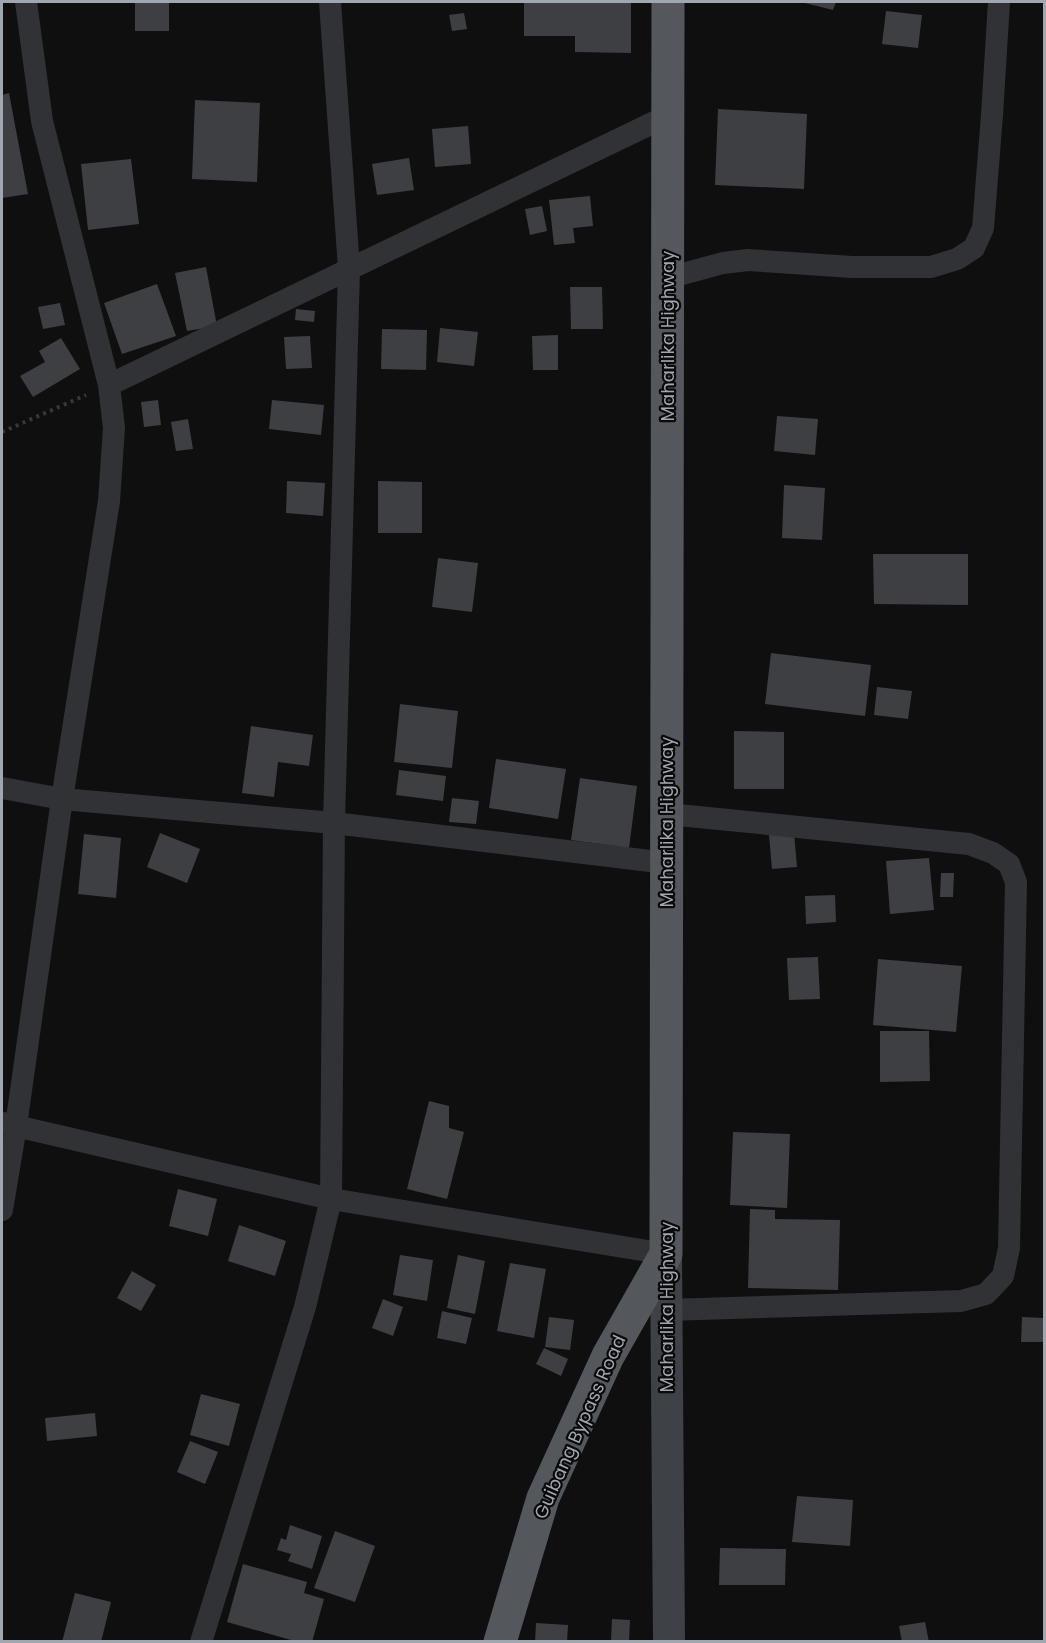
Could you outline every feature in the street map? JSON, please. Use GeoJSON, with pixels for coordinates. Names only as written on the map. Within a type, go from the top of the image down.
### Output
{"type":"FeatureCollection","features":[{"type":"Feature","properties":{"kind":"highway","name":"Maharlika Highway"},"geometry":{"type":"LineString","coordinates":[[666,1254],[668,2]]}},
{"type":"Feature","properties":{"kind":"highway","name":"Guibang Bypass Road"},"geometry":{"type":"LineString","coordinates":[[500,1641],[543,1498],[608,1356],[666,1254]]}},
{"type":"Feature","properties":{"kind":"main road","name":"Maharlika Highway"},"geometry":{"type":"LineString","coordinates":[[666,1254],[669,1641]]}},
{"type":"Feature","properties":{"kind":"street"},"geometry":{"type":"LineString","coordinates":[[2,1210],[9,1124],[110,501],[114,428],[109,385],[42,121],[26,2]]}},
{"type":"Feature","properties":{"kind":"street"},"geometry":{"type":"LineString","coordinates":[[201,1641],[305,1307],[331,1199],[334,823],[349,268],[330,2]]}},
{"type":"Feature","properties":{"kind":"street"},"geometry":{"type":"LineString","coordinates":[[668,278],[723,263],[748,260],[852,267],[931,267],[957,259],[974,248],[983,228],[999,2]]}},
{"type":"Feature","properties":{"kind":"street"},"geometry":{"type":"LineString","coordinates":[[109,385],[667,116]]}},
{"type":"Feature","properties":{"kind":"street"},"geometry":{"type":"LineString","coordinates":[[2,788],[62,799],[334,823],[667,862]]}},
{"type":"Feature","properties":{"kind":"street"},"geometry":{"type":"LineString","coordinates":[[666,1310],[961,1301],[986,1294],[1003,1276],[1010,1248],[1016,882],[1009,864],[993,853],[969,844],[668,814]]}},
{"type":"Feature","properties":{"kind":"street"},"geometry":{"type":"LineString","coordinates":[[9,1124],[331,1199],[666,1254]]}},
{"type":"Feature","properties":{"kind":"path"},"geometry":{"type":"LineString","coordinates":[[2,432],[109,385]]}},
{"type":"Feature","properties":{"kind":"building"},"geometry":{"type":"Polygon","coordinates":[[[135,2],[169,2],[169,31],[135,31],[135,2]]]}},
{"type":"Feature","properties":{"kind":"building"},"geometry":{"type":"Polygon","coordinates":[[[524,2],[631,2],[631,53],[575,52],[575,36],[524,36],[524,2]]]}},
{"type":"Feature","properties":{"kind":"building"},"geometry":{"type":"Polygon","coordinates":[[[801,2],[836,2],[833,10],[801,2]]]}},
{"type":"Feature","properties":{"kind":"building"},"geometry":{"type":"Polygon","coordinates":[[[886,11],[922,15],[918,48],[882,44],[886,11]]]}},
{"type":"Feature","properties":{"kind":"building"},"geometry":{"type":"Polygon","coordinates":[[[464,13],[467,29],[452,31],[449,15],[464,13]]]}},
{"type":"Feature","properties":{"kind":"building"},"geometry":{"type":"Polygon","coordinates":[[[9,93],[28,194],[2,198],[2,95],[9,93]]]}},
{"type":"Feature","properties":{"kind":"building"},"geometry":{"type":"Polygon","coordinates":[[[195,100],[260,103],[257,182],[192,179],[195,100]]]}},
{"type":"Feature","properties":{"kind":"building"},"geometry":{"type":"Polygon","coordinates":[[[718,109],[807,114],[804,189],[715,185],[718,109]]]}},
{"type":"Feature","properties":{"kind":"building"},"geometry":{"type":"Polygon","coordinates":[[[468,126],[471,164],[435,167],[432,129],[468,126]]]}},
{"type":"Feature","properties":{"kind":"building"},"geometry":{"type":"Polygon","coordinates":[[[409,158],[414,190],[377,195],[372,164],[409,158]]]}},
{"type":"Feature","properties":{"kind":"building"},"geometry":{"type":"Polygon","coordinates":[[[131,159],[139,224],[88,230],[81,164],[131,159]]]}},
{"type":"Feature","properties":{"kind":"building"},"geometry":{"type":"Polygon","coordinates":[[[590,196],[593,226],[573,228],[575,243],[554,245],[549,200],[590,196]]]}},
{"type":"Feature","properties":{"kind":"building"},"geometry":{"type":"Polygon","coordinates":[[[542,206],[547,231],[530,235],[525,209],[542,206]]]}},
{"type":"Feature","properties":{"kind":"building"},"geometry":{"type":"Polygon","coordinates":[[[206,267],[217,326],[187,331],[175,273],[206,267]]]}},
{"type":"Feature","properties":{"kind":"building"},"geometry":{"type":"Polygon","coordinates":[[[157,284],[176,336],[122,354],[104,303],[157,284]]]}},
{"type":"Feature","properties":{"kind":"building"},"geometry":{"type":"Polygon","coordinates":[[[570,287],[602,287],[603,329],[571,329],[570,287]]]}},
{"type":"Feature","properties":{"kind":"building"},"geometry":{"type":"Polygon","coordinates":[[[60,303],[65,325],[43,329],[38,307],[60,303]]]}},
{"type":"Feature","properties":{"kind":"building"},"geometry":{"type":"Polygon","coordinates":[[[296,309],[315,311],[314,322],[295,320],[296,309]]]}},
{"type":"Feature","properties":{"kind":"building"},"geometry":{"type":"Polygon","coordinates":[[[440,328],[478,332],[474,366],[437,362],[440,328]]]}},
{"type":"Feature","properties":{"kind":"building"},"geometry":{"type":"Polygon","coordinates":[[[382,329],[427,330],[426,370],[381,369],[382,329]]]}},
{"type":"Feature","properties":{"kind":"building"},"geometry":{"type":"Polygon","coordinates":[[[558,335],[558,370],[533,370],[532,336],[558,335]]]}},
{"type":"Feature","properties":{"kind":"building"},"geometry":{"type":"Polygon","coordinates":[[[310,336],[312,368],[286,369],[284,337],[310,336]]]}},
{"type":"Feature","properties":{"kind":"building"},"geometry":{"type":"Polygon","coordinates":[[[61,338],[80,369],[33,397],[20,376],[45,362],[39,351],[61,338]]]}},
{"type":"Feature","properties":{"kind":"building"},"geometry":{"type":"Polygon","coordinates":[[[158,400],[161,425],[144,427],[141,402],[158,400]]]}},
{"type":"Feature","properties":{"kind":"building"},"geometry":{"type":"Polygon","coordinates":[[[272,400],[324,405],[321,435],[269,429],[272,400]]]}},
{"type":"Feature","properties":{"kind":"building"},"geometry":{"type":"Polygon","coordinates":[[[777,416],[818,419],[815,455],[774,451],[777,416]]]}},
{"type":"Feature","properties":{"kind":"building"},"geometry":{"type":"Polygon","coordinates":[[[188,419],[193,449],[176,451],[171,422],[188,419]]]}},
{"type":"Feature","properties":{"kind":"building"},"geometry":{"type":"Polygon","coordinates":[[[287,481],[325,483],[323,516],[286,513],[287,481]]]}},
{"type":"Feature","properties":{"kind":"building"},"geometry":{"type":"Polygon","coordinates":[[[378,481],[422,482],[422,533],[378,533],[378,481]]]}},
{"type":"Feature","properties":{"kind":"building"},"geometry":{"type":"Polygon","coordinates":[[[784,485],[825,488],[822,540],[782,538],[784,485]]]}},
{"type":"Feature","properties":{"kind":"building"},"geometry":{"type":"Polygon","coordinates":[[[873,554],[968,554],[968,605],[874,604],[873,554]]]}},
{"type":"Feature","properties":{"kind":"building"},"geometry":{"type":"Polygon","coordinates":[[[438,558],[478,563],[472,612],[432,607],[438,558]]]}},
{"type":"Feature","properties":{"kind":"building"},"geometry":{"type":"Polygon","coordinates":[[[771,653],[871,665],[865,716],[765,704],[771,653]]]}},
{"type":"Feature","properties":{"kind":"building"},"geometry":{"type":"Polygon","coordinates":[[[877,687],[912,691],[908,719],[874,715],[877,687]]]}},
{"type":"Feature","properties":{"kind":"building"},"geometry":{"type":"Polygon","coordinates":[[[400,704],[458,711],[452,768],[394,762],[400,704]]]}},
{"type":"Feature","properties":{"kind":"building"},"geometry":{"type":"Polygon","coordinates":[[[251,726],[313,735],[309,766],[278,762],[274,797],[242,793],[251,726]]]}},
{"type":"Feature","properties":{"kind":"building"},"geometry":{"type":"Polygon","coordinates":[[[734,731],[784,732],[784,789],[734,789],[734,731]]]}},
{"type":"Feature","properties":{"kind":"building"},"geometry":{"type":"Polygon","coordinates":[[[496,759],[566,769],[558,819],[489,808],[496,759]]]}},
{"type":"Feature","properties":{"kind":"building"},"geometry":{"type":"Polygon","coordinates":[[[399,770],[446,776],[443,801],[396,795],[399,770]]]}},
{"type":"Feature","properties":{"kind":"building"},"geometry":{"type":"Polygon","coordinates":[[[580,778],[637,786],[629,848],[571,840],[580,778]]]}},
{"type":"Feature","properties":{"kind":"building"},"geometry":{"type":"Polygon","coordinates":[[[452,798],[479,801],[476,824],[449,822],[452,798]]]}},
{"type":"Feature","properties":{"kind":"building"},"geometry":{"type":"Polygon","coordinates":[[[160,833],[200,849],[187,883],[147,867],[160,833]]]}},
{"type":"Feature","properties":{"kind":"building"},"geometry":{"type":"Polygon","coordinates":[[[794,833],[797,867],[772,869],[769,835],[794,833]]]}},
{"type":"Feature","properties":{"kind":"building"},"geometry":{"type":"Polygon","coordinates":[[[84,834],[121,838],[116,898],[78,894],[84,834]]]}},
{"type":"Feature","properties":{"kind":"building"},"geometry":{"type":"Polygon","coordinates":[[[929,858],[934,910],[890,914],[886,861],[929,858]]]}},
{"type":"Feature","properties":{"kind":"building"},"geometry":{"type":"Polygon","coordinates":[[[941,873],[954,873],[953,897],[940,897],[941,873]]]}},
{"type":"Feature","properties":{"kind":"building"},"geometry":{"type":"Polygon","coordinates":[[[835,895],[836,922],[806,924],[805,896],[835,895]]]}},
{"type":"Feature","properties":{"kind":"building"},"geometry":{"type":"Polygon","coordinates":[[[818,957],[820,999],[789,1000],[787,958],[818,957]]]}},
{"type":"Feature","properties":{"kind":"building"},"geometry":{"type":"Polygon","coordinates":[[[878,959],[962,966],[956,1032],[873,1025],[878,959]]]}},
{"type":"Feature","properties":{"kind":"building"},"geometry":{"type":"Polygon","coordinates":[[[880,1031],[929,1031],[930,1081],[880,1082],[880,1031]]]}},
{"type":"Feature","properties":{"kind":"building"},"geometry":{"type":"Polygon","coordinates":[[[429,1101],[449,1106],[449,1128],[464,1132],[447,1199],[407,1189],[429,1101]]]}},
{"type":"Feature","properties":{"kind":"building"},"geometry":{"type":"Polygon","coordinates":[[[733,1132],[790,1134],[787,1208],[730,1205],[733,1132]]]}},
{"type":"Feature","properties":{"kind":"building"},"geometry":{"type":"Polygon","coordinates":[[[178,1189],[217,1199],[208,1236],[169,1226],[178,1189]]]}},
{"type":"Feature","properties":{"kind":"building"},"geometry":{"type":"Polygon","coordinates":[[[750,1209],[775,1210],[775,1219],[840,1220],[838,1290],[748,1288],[750,1209]]]}},
{"type":"Feature","properties":{"kind":"building"},"geometry":{"type":"Polygon","coordinates":[[[239,1225],[286,1241],[275,1276],[228,1261],[239,1225]]]}},
{"type":"Feature","properties":{"kind":"building"},"geometry":{"type":"Polygon","coordinates":[[[400,1255],[433,1260],[427,1301],[393,1295],[400,1255]]]}},
{"type":"Feature","properties":{"kind":"building"},"geometry":{"type":"Polygon","coordinates":[[[458,1255],[485,1261],[475,1314],[447,1308],[458,1255]]]}},
{"type":"Feature","properties":{"kind":"building"},"geometry":{"type":"Polygon","coordinates":[[[510,1263],[546,1269],[534,1338],[497,1331],[510,1263]]]}},
{"type":"Feature","properties":{"kind":"building"},"geometry":{"type":"Polygon","coordinates":[[[132,1271],[156,1285],[141,1311],[117,1298],[132,1271]]]}},
{"type":"Feature","properties":{"kind":"building"},"geometry":{"type":"Polygon","coordinates":[[[383,1299],[403,1307],[393,1336],[372,1328],[383,1299]]]}},
{"type":"Feature","properties":{"kind":"building"},"geometry":{"type":"Polygon","coordinates":[[[442,1311],[472,1318],[466,1344],[437,1338],[442,1311]]]}},
{"type":"Feature","properties":{"kind":"building"},"geometry":{"type":"Polygon","coordinates":[[[549,1317],[574,1320],[570,1350],[545,1347],[549,1317]]]}},
{"type":"Feature","properties":{"kind":"building"},"geometry":{"type":"Polygon","coordinates":[[[1022,1317],[1044,1318],[1044,1342],[1021,1342],[1022,1317]]]}},
{"type":"Feature","properties":{"kind":"building"},"geometry":{"type":"Polygon","coordinates":[[[544,1348],[568,1359],[561,1376],[536,1364],[544,1348]]]}},
{"type":"Feature","properties":{"kind":"building"},"geometry":{"type":"Polygon","coordinates":[[[201,1394],[240,1404],[229,1446],[190,1435],[201,1394]]]}},
{"type":"Feature","properties":{"kind":"building"},"geometry":{"type":"Polygon","coordinates":[[[95,1413],[97,1436],[47,1441],[45,1418],[95,1413]]]}},
{"type":"Feature","properties":{"kind":"building"},"geometry":{"type":"Polygon","coordinates":[[[190,1441],[218,1452],[205,1484],[177,1472],[190,1441]]]}},
{"type":"Feature","properties":{"kind":"building"},"geometry":{"type":"Polygon","coordinates":[[[797,1496],[853,1500],[850,1546],[792,1542],[797,1496]]]}},
{"type":"Feature","properties":{"kind":"building"},"geometry":{"type":"Polygon","coordinates":[[[290,1525],[322,1536],[312,1569],[288,1561],[291,1554],[277,1550],[281,1538],[286,1540],[290,1525]]]}},
{"type":"Feature","properties":{"kind":"building"},"geometry":{"type":"Polygon","coordinates":[[[335,1531],[375,1546],[355,1602],[314,1588],[335,1531]]]}},
{"type":"Feature","properties":{"kind":"building"},"geometry":{"type":"Polygon","coordinates":[[[720,1548],[786,1549],[785,1585],[719,1585],[720,1548]]]}},
{"type":"Feature","properties":{"kind":"building"},"geometry":{"type":"Polygon","coordinates":[[[243,1564],[307,1582],[304,1593],[324,1599],[312,1642],[298,1642],[227,1622],[243,1564]]]}},
{"type":"Feature","properties":{"kind":"building"},"geometry":{"type":"Polygon","coordinates":[[[75,1593],[111,1602],[101,1642],[62,1642],[75,1593]]]}},
{"type":"Feature","properties":{"kind":"building"},"geometry":{"type":"Polygon","coordinates":[[[612,1619],[630,1620],[629,1642],[611,1641],[612,1619]]]}},
{"type":"Feature","properties":{"kind":"building"},"geometry":{"type":"Polygon","coordinates":[[[925,1622],[929,1642],[902,1642],[899,1626],[925,1622]]]}},
{"type":"Feature","properties":{"kind":"building"},"geometry":{"type":"Polygon","coordinates":[[[536,1623],[568,1625],[567,1642],[535,1642],[536,1623]]]}}]}
